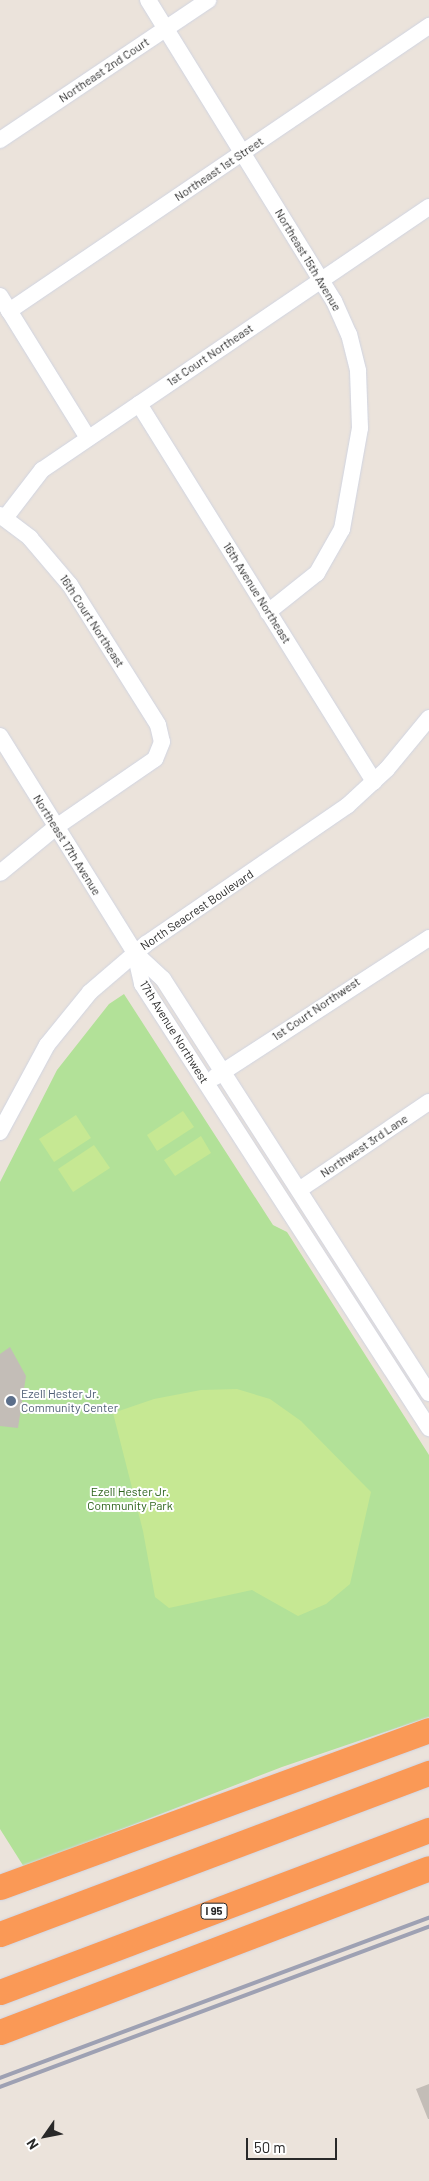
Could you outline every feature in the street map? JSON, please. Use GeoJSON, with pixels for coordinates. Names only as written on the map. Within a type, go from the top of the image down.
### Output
{"type":"FeatureCollection","features":[{"type":"Feature","properties":{"kind":"highway"},"geometry":{"type":"LineString","coordinates":[[0,1888],[429,1730]]}},
{"type":"Feature","properties":{"kind":"highway"},"geometry":{"type":"LineString","coordinates":[[0,1934],[429,1773]]}},
{"type":"Feature","properties":{"kind":"highway","name":"I 95"},"geometry":{"type":"LineString","coordinates":[[0,1992],[429,1830]]}},
{"type":"Feature","properties":{"kind":"highway"},"geometry":{"type":"LineString","coordinates":[[0,2032],[429,1868]]}},
{"type":"Feature","properties":{"kind":"street","name":"Northeast 15th Avenue"},"geometry":{"type":"LineString","coordinates":[[148,0],[342,317],[358,371],[360,428],[348,509],[323,565],[302,588],[268,612]]}},
{"type":"Feature","properties":{"kind":"street","name":"Northeast 2nd Court"},"geometry":{"type":"LineString","coordinates":[[0,140],[208,0]]}},
{"type":"Feature","properties":{"kind":"street","name":"Northeast 1st Street"},"geometry":{"type":"LineString","coordinates":[[9,311],[429,26]]}},
{"type":"Feature","properties":{"kind":"street","name":"1st Court Northeast"},"geometry":{"type":"LineString","coordinates":[[3,516],[35,476],[429,207]]}},
{"type":"Feature","properties":{"kind":"street"},"geometry":{"type":"LineString","coordinates":[[0,296],[88,438]]}},
{"type":"Feature","properties":{"kind":"street","name":"16th Avenue Northeast"},"geometry":{"type":"LineString","coordinates":[[139,404],[374,782]]}},
{"type":"Feature","properties":{"kind":"street","name":"16th Court Northeast"},"geometry":{"type":"LineString","coordinates":[[3,516],[46,555],[70,585],[158,725],[162,742],[154,758],[56,826]]}},
{"type":"Feature","properties":{"kind":"street","name":"North Seacrest Boulevard"},"geometry":{"type":"LineString","coordinates":[[0,1132],[28,1074],[52,1038],[90,992],[135,953],[319,827],[374,782],[429,718]]}},
{"type":"Feature","properties":{"kind":"street","name":"Northeast 17th Avenue"},"geometry":{"type":"LineString","coordinates":[[0,736],[135,953]]}},
{"type":"Feature","properties":{"kind":"street"},"geometry":{"type":"LineString","coordinates":[[0,873],[56,826]]}},
{"type":"Feature","properties":{"kind":"street","name":"1st Court Northwest"},"geometry":{"type":"LineString","coordinates":[[206,1084],[429,938]]}},
{"type":"Feature","properties":{"kind":"street","name":"17th Avenue Northwest"},"geometry":{"type":"LineString","coordinates":[[135,953],[163,979],[224,1071],[429,1393]]}},
{"type":"Feature","properties":{"kind":"street","name":"17th Avenue Northwest"},"geometry":{"type":"LineString","coordinates":[[135,953],[142,984],[429,1428]]}},
{"type":"Feature","properties":{"kind":"street","name":"Northwest 3rd Lane"},"geometry":{"type":"LineString","coordinates":[[299,1190],[429,1102]]}},
{"type":"Feature","properties":{"kind":"green space","name":"Ezell Hester Jr. Community Park"},"geometry":{"type":"Polygon","coordinates":[[[124,994],[273,1225],[287,1232],[429,1455],[429,1717],[282,1767],[24,1867],[0,1829],[0,1182],[57,1070],[109,1004],[124,994]]]}},
{"type":"Feature","properties":{"kind":"green space"},"geometry":{"type":"Polygon","coordinates":[[[183,1111],[194,1127],[157,1151],[147,1135],[183,1111]]]}},
{"type":"Feature","properties":{"kind":"green space"},"geometry":{"type":"Polygon","coordinates":[[[76,1115],[91,1138],[54,1162],[39,1139],[76,1115]]]}},
{"type":"Feature","properties":{"kind":"green space"},"geometry":{"type":"Polygon","coordinates":[[[201,1136],[211,1153],[175,1176],[164,1160],[201,1136]]]}},
{"type":"Feature","properties":{"kind":"green space"},"geometry":{"type":"Polygon","coordinates":[[[94,1145],[110,1168],[73,1192],[58,1169],[94,1145]]]}},
{"type":"Feature","properties":{"kind":"green space"},"geometry":{"type":"Polygon","coordinates":[[[237,1389],[270,1399],[301,1421],[371,1492],[350,1584],[326,1604],[298,1616],[252,1590],[169,1608],[155,1597],[143,1531],[113,1413],[154,1399],[201,1390],[237,1389]]]}},
{"type":"Feature","properties":{"kind":"building","name":"Ezell Hester Jr. Community Center"},"geometry":{"type":"Polygon","coordinates":[[[10,1347],[26,1376],[18,1428],[0,1426],[0,1354],[10,1347]]]}},
{"type":"Feature","properties":{"kind":"building"},"geometry":{"type":"Polygon","coordinates":[[[429,2084],[429,2119],[428,2119],[416,2089],[429,2084]]]}},
{"type":"Feature","properties":{"kind":"railway"},"geometry":{"type":"LineString","coordinates":[[0,2078],[429,1918]]}},
{"type":"Feature","properties":{"kind":"railway"},"geometry":{"type":"LineString","coordinates":[[0,2087],[429,1927]]}},
{"type":"Feature","properties":{"kind":"place","name":"Ezell Hester Jr. Community Center"},"geometry":{"type":"Point","coordinates":[11,1401]}}]}
